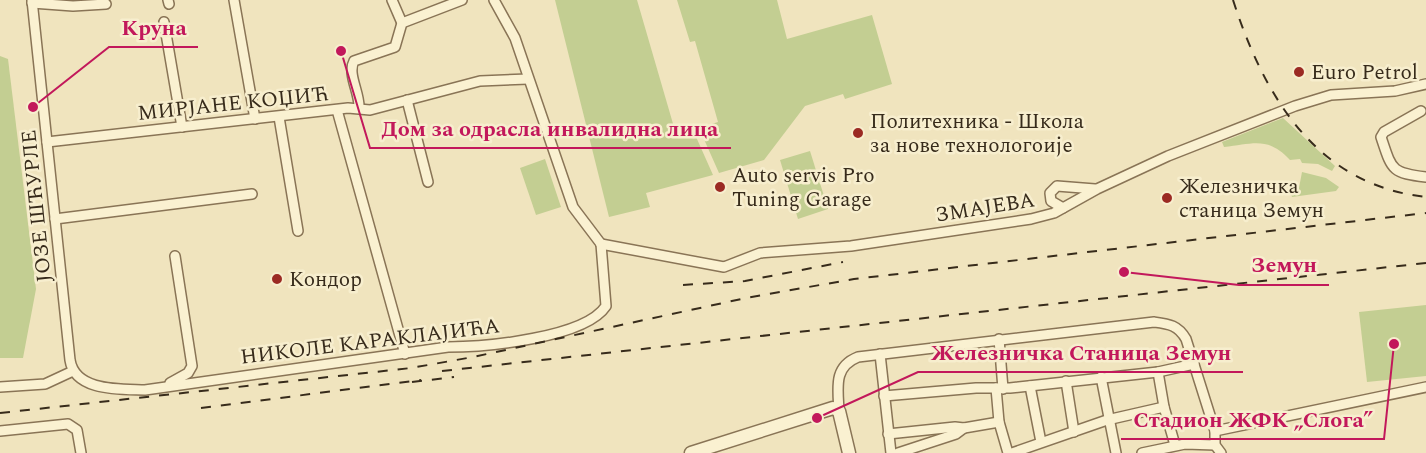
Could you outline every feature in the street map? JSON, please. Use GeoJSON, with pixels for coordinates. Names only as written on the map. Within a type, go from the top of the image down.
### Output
{"type":"FeatureCollection","features":[{"type":"Feature","properties":{"kind":"street"},"geometry":{"type":"LineString","coordinates":[[234,0],[255,119]]}},
{"type":"Feature","properties":{"kind":"street"},"geometry":{"type":"LineString","coordinates":[[358,108],[352,64],[395,47],[402,23],[392,0]]}},
{"type":"Feature","properties":{"kind":"street"},"geometry":{"type":"LineString","coordinates":[[402,23],[462,0]]}},
{"type":"Feature","properties":{"kind":"street"},"geometry":{"type":"LineString","coordinates":[[494,0],[515,38],[573,207],[601,244]]}},
{"type":"Feature","properties":{"kind":"street"},"geometry":{"type":"LineString","coordinates":[[32,2],[73,6],[106,4]]}},
{"type":"Feature","properties":{"kind":"street","name":"ЈОЗЕ ШЋУРЛЕ"},"geometry":{"type":"LineString","coordinates":[[32,2],[73,371]]}},
{"type":"Feature","properties":{"kind":"street"},"geometry":{"type":"LineString","coordinates":[[164,22],[182,127]]}},
{"type":"Feature","properties":{"kind":"street","name":"МИРЈАНЕ КОЏИЋ"},"geometry":{"type":"LineString","coordinates":[[47,142],[337,110],[358,108],[370,110],[480,81],[528,79]]}},
{"type":"Feature","properties":{"kind":"street","name":"ЗМАЈЕВА"},"geometry":{"type":"LineString","coordinates":[[601,244],[724,267],[760,253],[851,246],[1042,217],[1190,147],[1314,99],[1346,94],[1395,91],[1426,84]]}},
{"type":"Feature","properties":{"kind":"street"},"geometry":{"type":"LineString","coordinates":[[407,99],[428,182]]}},
{"type":"Feature","properties":{"kind":"street"},"geometry":{"type":"LineString","coordinates":[[337,110],[405,354]]}},
{"type":"Feature","properties":{"kind":"street"},"geometry":{"type":"LineString","coordinates":[[1421,111],[1384,132],[1381,137],[1393,169],[1426,177]]}},
{"type":"Feature","properties":{"kind":"street"},"geometry":{"type":"LineString","coordinates":[[279,117],[298,231]]}},
{"type":"Feature","properties":{"kind":"street"},"geometry":{"type":"LineString","coordinates":[[1063,208],[1053,204],[1050,197],[1054,188],[1062,184],[1075,188],[1097,189]]}},
{"type":"Feature","properties":{"kind":"street"},"geometry":{"type":"LineString","coordinates":[[1074,202],[1077,194],[1075,188]]}},
{"type":"Feature","properties":{"kind":"street"},"geometry":{"type":"LineString","coordinates":[[55,219],[252,194]]}},
{"type":"Feature","properties":{"kind":"street"},"geometry":{"type":"LineString","coordinates":[[1042,217],[1053,204]]}},
{"type":"Feature","properties":{"kind":"street","name":"НИКОЛЕ КАРАКЛАЈИЋА"},"geometry":{"type":"LineString","coordinates":[[73,371],[84,380],[105,388],[145,390],[516,341],[560,332],[589,320],[606,306],[601,244]]}},
{"type":"Feature","properties":{"kind":"street"},"geometry":{"type":"LineString","coordinates":[[163,387],[188,374],[192,366],[175,256]]}},
{"type":"Feature","properties":{"kind":"street"},"geometry":{"type":"LineString","coordinates":[[849,453],[839,411],[838,375],[844,365],[858,357],[1154,322],[1179,328],[1188,343],[1215,431],[1215,445],[1221,453]]}},
{"type":"Feature","properties":{"kind":"street"},"geometry":{"type":"LineString","coordinates":[[999,339],[999,422],[1013,453],[1107,420],[1164,407]]}},
{"type":"Feature","properties":{"kind":"street"},"geometry":{"type":"LineString","coordinates":[[880,354],[891,453]]}},
{"type":"Feature","properties":{"kind":"street"},"geometry":{"type":"LineString","coordinates":[[884,396],[1030,386],[1158,372],[1194,364]]}},
{"type":"Feature","properties":{"kind":"street"},"geometry":{"type":"LineString","coordinates":[[0,387],[45,384],[73,371]]}},
{"type":"Feature","properties":{"kind":"street"},"geometry":{"type":"LineString","coordinates":[[1158,372],[1164,407],[1175,445]]}},
{"type":"Feature","properties":{"kind":"street"},"geometry":{"type":"LineString","coordinates":[[1101,377],[1107,420],[1116,453]]}},
{"type":"Feature","properties":{"kind":"street"},"geometry":{"type":"LineString","coordinates":[[1066,381],[1074,432]]}},
{"type":"Feature","properties":{"kind":"street"},"geometry":{"type":"LineString","coordinates":[[1030,386],[1041,442]]}},
{"type":"Feature","properties":{"kind":"street"},"geometry":{"type":"LineString","coordinates":[[1215,431],[1426,387]]}},
{"type":"Feature","properties":{"kind":"street"},"geometry":{"type":"LineString","coordinates":[[691,453],[820,411],[833,408],[839,411]]}},
{"type":"Feature","properties":{"kind":"street"},"geometry":{"type":"LineString","coordinates":[[888,434],[964,428],[999,422]]}},
{"type":"Feature","properties":{"kind":"street"},"geometry":{"type":"LineString","coordinates":[[0,431],[61,423],[75,427],[81,453]]}},
{"type":"Feature","properties":{"kind":"street"},"geometry":{"type":"LineString","coordinates":[[898,453],[956,434],[964,428]]}},
{"type":"Feature","properties":{"kind":"street"},"geometry":{"type":"LineString","coordinates":[[1142,453],[1175,445],[1215,445]]}},
{"type":"Feature","properties":{"kind":"green space"},"geometry":{"type":"Polygon","coordinates":[[[555,0],[637,0],[676,134],[693,130],[713,175],[646,193],[650,207],[609,217],[555,0]]]}},
{"type":"Feature","properties":{"kind":"green space"},"geometry":{"type":"Polygon","coordinates":[[[677,0],[777,0],[787,39],[872,15],[892,84],[845,99],[843,94],[805,106],[764,160],[719,173],[699,128],[718,122],[695,41],[690,42],[677,0]]]}},
{"type":"Feature","properties":{"kind":"green space"},"geometry":{"type":"Polygon","coordinates":[[[0,56],[8,59],[36,289],[23,358],[0,358],[0,56]]]}},
{"type":"Feature","properties":{"kind":"green space"},"geometry":{"type":"Polygon","coordinates":[[[1283,118],[1335,166],[1332,171],[1318,164],[1302,163],[1300,159],[1290,160],[1274,147],[1260,143],[1224,147],[1222,142],[1283,118]]]}},
{"type":"Feature","properties":{"kind":"green space"},"geometry":{"type":"Polygon","coordinates":[[[810,151],[828,209],[798,219],[780,160],[810,151]]]}},
{"type":"Feature","properties":{"kind":"green space"},"geometry":{"type":"Polygon","coordinates":[[[545,159],[561,207],[536,215],[520,168],[545,159]]]}},
{"type":"Feature","properties":{"kind":"green space"},"geometry":{"type":"Polygon","coordinates":[[[1302,172],[1326,178],[1339,187],[1336,191],[1292,197],[1290,191],[1299,188],[1302,172]]]}},
{"type":"Feature","properties":{"kind":"green space"},"geometry":{"type":"Polygon","coordinates":[[[1426,305],[1426,376],[1367,382],[1359,312],[1426,305]]]}},
{"type":"Feature","properties":{"kind":"railway"},"geometry":{"type":"LineString","coordinates":[[1233,0],[1261,70],[1279,101],[1300,130],[1325,155],[1354,175],[1387,189],[1426,197]]}},
{"type":"Feature","properties":{"kind":"railway"},"geometry":{"type":"LineString","coordinates":[[0,413],[411,368],[473,357],[746,298],[854,279],[1426,213]]}},
{"type":"Feature","properties":{"kind":"railway"},"geometry":{"type":"LineString","coordinates":[[683,285],[745,281],[843,262]]}},
{"type":"Feature","properties":{"kind":"railway"},"geometry":{"type":"LineString","coordinates":[[442,371],[1426,263]]}},
{"type":"Feature","properties":{"kind":"railway"},"geometry":{"type":"LineString","coordinates":[[412,382],[454,377]]}},
{"type":"Feature","properties":{"kind":"railway"},"geometry":{"type":"LineString","coordinates":[[201,408],[421,380]]}},
{"type":"Feature","properties":{"kind":"place","name":"Дом за одрасла инвалидна лица"},"geometry":{"type":"Point","coordinates":[341,51]}},
{"type":"Feature","properties":{"kind":"place","name":"Euro Petrol"},"geometry":{"type":"Point","coordinates":[1299,72]}},
{"type":"Feature","properties":{"kind":"place","name":"Круна"},"geometry":{"type":"Point","coordinates":[33,107]}},
{"type":"Feature","properties":{"kind":"place","name":"Политехника - Школа за нове технологоије"},"geometry":{"type":"Point","coordinates":[858,133]}},
{"type":"Feature","properties":{"kind":"place","name":"Auto servis Pro Tuning Garage"},"geometry":{"type":"Point","coordinates":[720,187]}},
{"type":"Feature","properties":{"kind":"place","name":"Железничка станица Земун"},"geometry":{"type":"Point","coordinates":[1167,198]}},
{"type":"Feature","properties":{"kind":"place","name":"Земун"},"geometry":{"type":"Point","coordinates":[1124,272]}},
{"type":"Feature","properties":{"kind":"place","name":"Кондор"},"geometry":{"type":"Point","coordinates":[277,279]}},
{"type":"Feature","properties":{"kind":"place","name":"Стадион ЖФК „Слога”"},"geometry":{"type":"Point","coordinates":[1394,344]}},
{"type":"Feature","properties":{"kind":"place","name":"Железничка Станица Земун"},"geometry":{"type":"Point","coordinates":[817,418]}}]}
